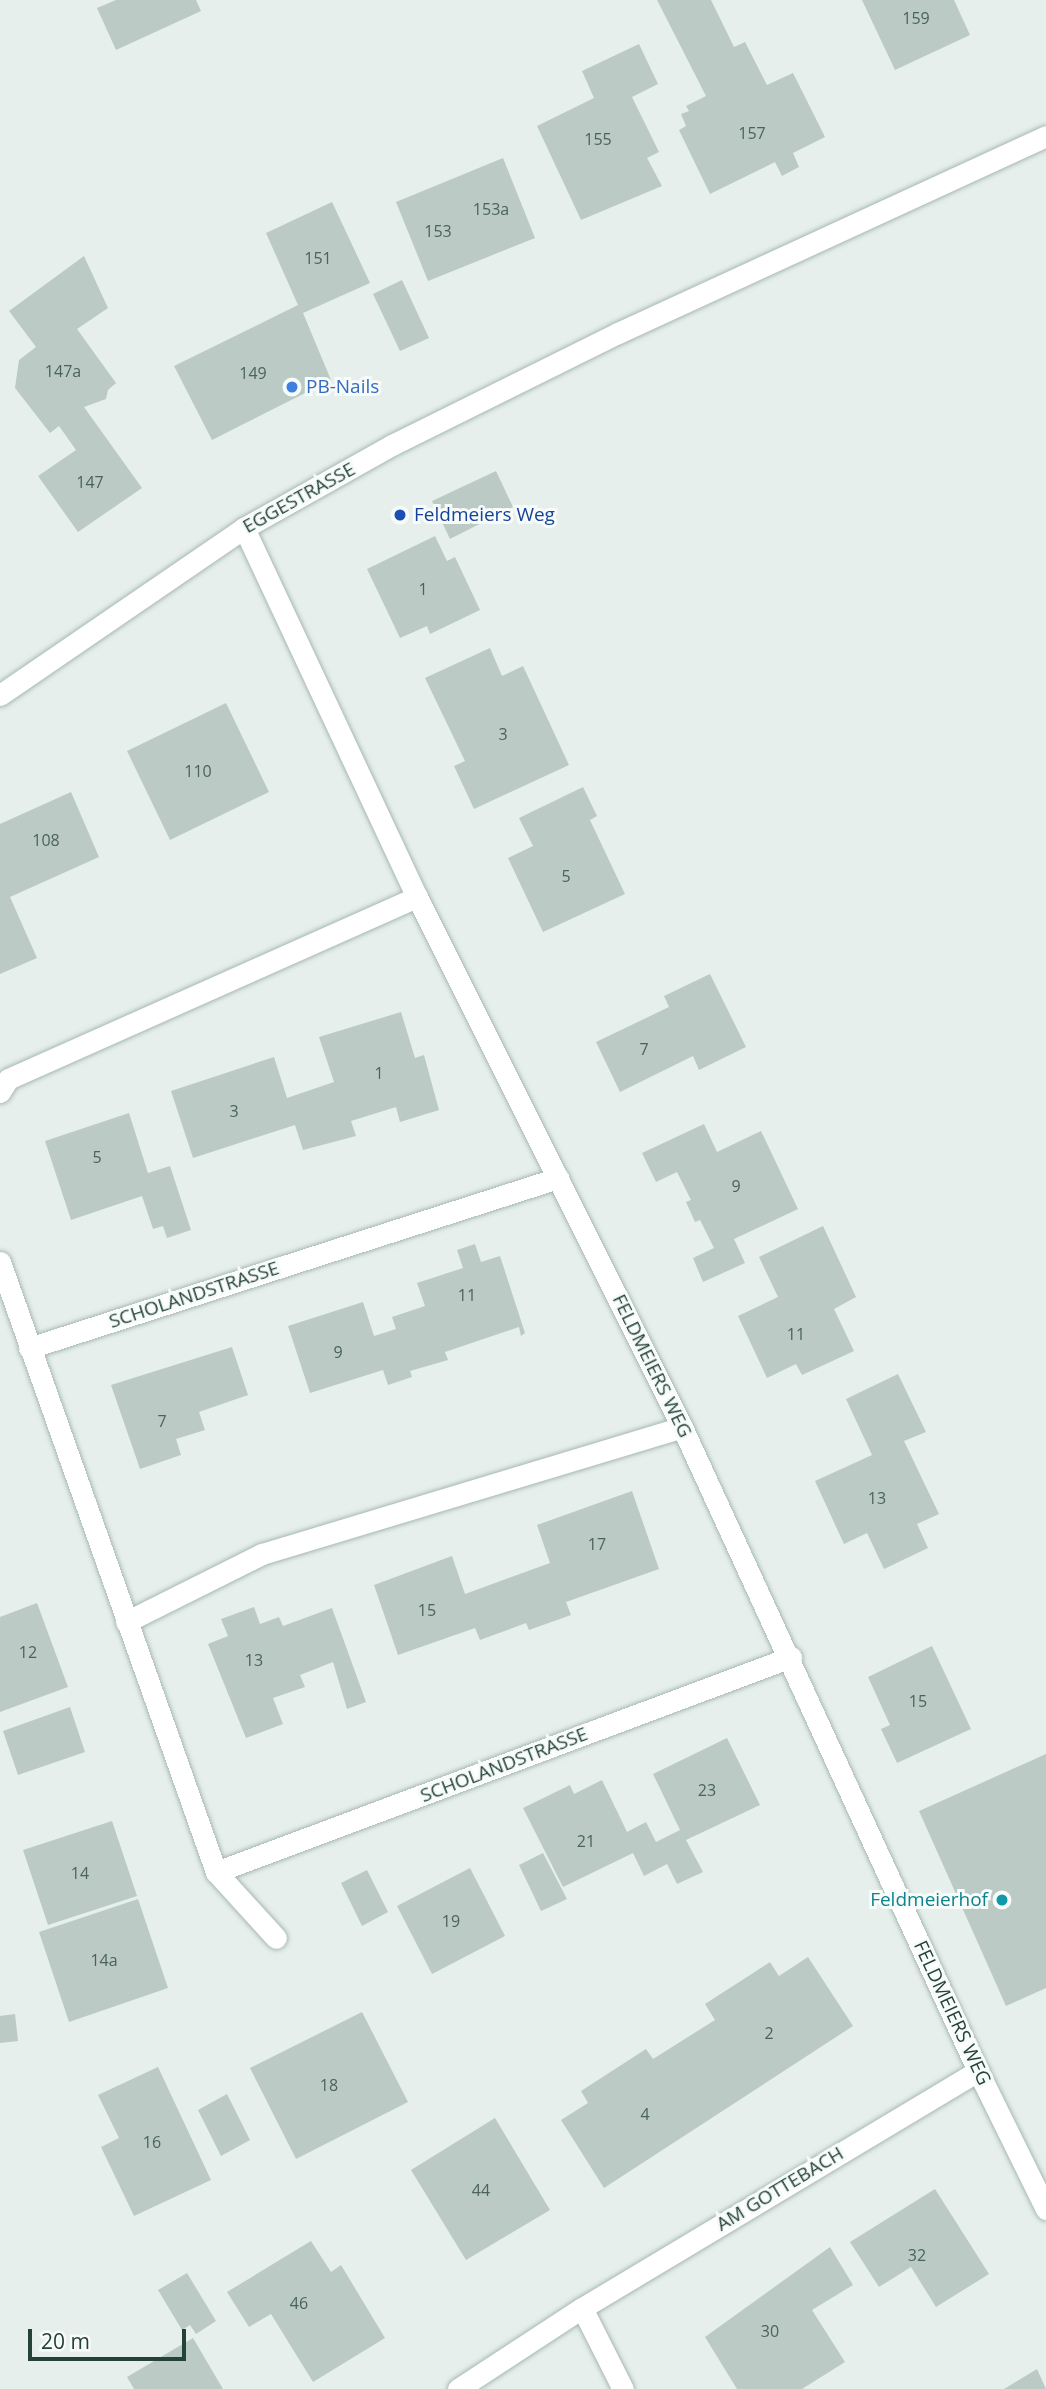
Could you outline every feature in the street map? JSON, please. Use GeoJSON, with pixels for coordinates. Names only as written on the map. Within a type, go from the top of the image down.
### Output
{"type":"FeatureCollection","features":[{"type":"Feature","properties":{"kind":"street","name":"EGGESTRASSE"},"geometry":{"type":"LineString","coordinates":[[0,695],[244,528],[393,445],[618,333],[1046,136]]}},
{"type":"Feature","properties":{"kind":"street","name":"FELDMEIERS WEG"},"geometry":{"type":"LineString","coordinates":[[244,528],[417,897],[682,1427],[791,1657],[978,2071],[1046,2209]]}},
{"type":"Feature","properties":{"kind":"street"},"geometry":{"type":"LineString","coordinates":[[0,1092],[8,1079],[417,897]]}},
{"type":"Feature","properties":{"kind":"street","name":"SCHOLANDSTRASSE"},"geometry":{"type":"LineString","coordinates":[[29,1348],[558,1178]]}},
{"type":"Feature","properties":{"kind":"street"},"geometry":{"type":"LineString","coordinates":[[0,1262],[216,1872],[276,1938]]}},
{"type":"Feature","properties":{"kind":"street"},"geometry":{"type":"LineString","coordinates":[[126,1622],[262,1554],[682,1427]]}},
{"type":"Feature","properties":{"kind":"street","name":"SCHOLANDSTRASSE"},"geometry":{"type":"LineString","coordinates":[[216,1872],[791,1657]]}},
{"type":"Feature","properties":{"kind":"street","name":"AM GOTTEBACH"},"geometry":{"type":"LineString","coordinates":[[458,2389],[582,2308],[978,2071]]}},
{"type":"Feature","properties":{"kind":"street"},"geometry":{"type":"LineString","coordinates":[[582,2308],[623,2389]]}},
{"type":"Feature","properties":{"kind":"building"},"geometry":{"type":"Polygon","coordinates":[[[116,0],[196,0],[201,11],[116,50],[97,8],[116,0]]]}},
{"type":"Feature","properties":{"kind":"building"},"geometry":{"type":"Polygon","coordinates":[[[657,0],[711,0],[734,47],[745,42],[767,85],[793,73],[825,137],[793,153],[799,167],[782,176],[775,162],[710,194],[679,130],[686,126],[681,114],[689,111],[686,106],[706,96],[657,0]]]}},
{"type":"Feature","properties":{"kind":"building"},"geometry":{"type":"Polygon","coordinates":[[[862,0],[954,0],[970,35],[895,70],[862,0]]]}},
{"type":"Feature","properties":{"kind":"building"},"geometry":{"type":"Polygon","coordinates":[[[639,44],[658,84],[632,97],[659,152],[647,158],[662,186],[581,220],[537,126],[594,98],[582,71],[639,44]]]}},
{"type":"Feature","properties":{"kind":"building"},"geometry":{"type":"Polygon","coordinates":[[[503,158],[535,238],[428,281],[396,202],[503,158]]]}},
{"type":"Feature","properties":{"kind":"building"},"geometry":{"type":"Polygon","coordinates":[[[332,202],[370,283],[303,313],[331,380],[212,440],[174,366],[298,305],[266,233],[332,202]]]}},
{"type":"Feature","properties":{"kind":"building"},"geometry":{"type":"Polygon","coordinates":[[[84,256],[108,308],[77,329],[116,383],[108,390],[106,399],[84,407],[142,488],[78,532],[38,476],[76,450],[59,426],[50,433],[15,388],[19,360],[36,347],[9,311],[84,256]]]}},
{"type":"Feature","properties":{"kind":"building"},"geometry":{"type":"Polygon","coordinates":[[[402,280],[429,338],[400,351],[373,294],[402,280]]]}},
{"type":"Feature","properties":{"kind":"building"},"geometry":{"type":"Polygon","coordinates":[[[496,471],[513,507],[450,539],[432,501],[496,471]]]}},
{"type":"Feature","properties":{"kind":"building"},"geometry":{"type":"Polygon","coordinates":[[[435,536],[447,561],[455,557],[480,610],[430,634],[427,626],[400,638],[367,569],[435,536]]]}},
{"type":"Feature","properties":{"kind":"building"},"geometry":{"type":"Polygon","coordinates":[[[490,648],[502,676],[523,666],[569,765],[474,809],[454,766],[465,761],[425,678],[490,648]]]}},
{"type":"Feature","properties":{"kind":"building"},"geometry":{"type":"Polygon","coordinates":[[[226,703],[269,792],[170,840],[127,751],[226,703]]]}},
{"type":"Feature","properties":{"kind":"building"},"geometry":{"type":"Polygon","coordinates":[[[583,787],[597,816],[590,820],[625,894],[543,932],[508,858],[533,846],[519,818],[583,787]]]}},
{"type":"Feature","properties":{"kind":"building"},"geometry":{"type":"Polygon","coordinates":[[[71,792],[99,857],[10,897],[37,958],[0,974],[0,824],[71,792]]]}},
{"type":"Feature","properties":{"kind":"building"},"geometry":{"type":"Polygon","coordinates":[[[710,974],[746,1047],[699,1070],[693,1056],[620,1092],[596,1042],[669,1007],[664,996],[710,974]]]}},
{"type":"Feature","properties":{"kind":"building"},"geometry":{"type":"Polygon","coordinates":[[[401,1012],[415,1058],[424,1055],[439,1110],[400,1122],[396,1107],[351,1121],[356,1136],[303,1150],[295,1125],[193,1158],[171,1091],[274,1057],[287,1098],[334,1082],[319,1037],[401,1012]]]}},
{"type":"Feature","properties":{"kind":"building"},"geometry":{"type":"Polygon","coordinates":[[[129,1113],[148,1173],[170,1166],[191,1230],[167,1238],[163,1226],[153,1229],[142,1196],[71,1220],[45,1141],[129,1113]]]}},
{"type":"Feature","properties":{"kind":"building"},"geometry":{"type":"Polygon","coordinates":[[[704,1124],[717,1152],[761,1131],[798,1209],[734,1239],[745,1263],[703,1282],[693,1258],[714,1248],[700,1220],[695,1222],[686,1202],[691,1200],[677,1172],[656,1182],[642,1153],[704,1124]]]}},
{"type":"Feature","properties":{"kind":"building"},"geometry":{"type":"Polygon","coordinates":[[[823,1226],[856,1297],[834,1309],[854,1351],[802,1375],[796,1364],[767,1378],[738,1316],[778,1297],[759,1257],[823,1226]]]}},
{"type":"Feature","properties":{"kind":"building"},"geometry":{"type":"Polygon","coordinates":[[[475,1244],[481,1262],[500,1256],[525,1333],[521,1336],[519,1327],[445,1352],[448,1360],[410,1371],[412,1377],[388,1385],[383,1370],[310,1393],[288,1326],[363,1302],[374,1336],[396,1329],[392,1317],[425,1306],[417,1283],[463,1268],[457,1250],[475,1244]]]}},
{"type":"Feature","properties":{"kind":"building"},"geometry":{"type":"Polygon","coordinates":[[[232,1347],[248,1395],[199,1412],[205,1430],[176,1439],[181,1455],[140,1469],[111,1385],[232,1347]]]}},
{"type":"Feature","properties":{"kind":"building"},"geometry":{"type":"Polygon","coordinates":[[[898,1374],[926,1432],[904,1441],[939,1514],[917,1524],[928,1548],[884,1569],[867,1533],[844,1544],[815,1481],[872,1455],[846,1399],[898,1374]]]}},
{"type":"Feature","properties":{"kind":"building"},"geometry":{"type":"Polygon","coordinates":[[[632,1491],[659,1569],[566,1602],[571,1615],[529,1630],[526,1623],[480,1640],[475,1628],[398,1655],[374,1585],[452,1556],[465,1594],[550,1563],[537,1525],[632,1491]]]}},
{"type":"Feature","properties":{"kind":"building"},"geometry":{"type":"Polygon","coordinates":[[[37,1603],[68,1687],[0,1712],[0,1617],[37,1603]]]}},
{"type":"Feature","properties":{"kind":"building"},"geometry":{"type":"Polygon","coordinates":[[[254,1607],[260,1624],[279,1617],[283,1626],[332,1608],[366,1702],[347,1709],[333,1662],[300,1675],[305,1687],[273,1698],[283,1724],[246,1738],[208,1644],[228,1636],[221,1619],[254,1607]]]}},
{"type":"Feature","properties":{"kind":"building"},"geometry":{"type":"Polygon","coordinates":[[[932,1646],[971,1729],[897,1763],[881,1729],[890,1725],[868,1677],[932,1646]]]}},
{"type":"Feature","properties":{"kind":"building"},"geometry":{"type":"Polygon","coordinates":[[[70,1707],[85,1752],[18,1775],[3,1731],[70,1707]]]}},
{"type":"Feature","properties":{"kind":"building"},"geometry":{"type":"Polygon","coordinates":[[[727,1738],[760,1805],[686,1840],[703,1872],[677,1884],[667,1864],[644,1876],[633,1853],[563,1887],[523,1808],[570,1785],[574,1794],[602,1780],[627,1832],[646,1822],[656,1842],[680,1830],[653,1774],[727,1738]]]}},
{"type":"Feature","properties":{"kind":"building","name":"Feldmeierhof"},"geometry":{"type":"Polygon","coordinates":[[[1046,1754],[1046,1988],[1006,2006],[919,1811],[1046,1754]]]}},
{"type":"Feature","properties":{"kind":"building"},"geometry":{"type":"Polygon","coordinates":[[[112,1821],[137,1896],[48,1925],[23,1850],[112,1821]]]}},
{"type":"Feature","properties":{"kind":"building"},"geometry":{"type":"Polygon","coordinates":[[[543,1853],[567,1899],[541,1911],[519,1865],[543,1853]]]}},
{"type":"Feature","properties":{"kind":"building"},"geometry":{"type":"Polygon","coordinates":[[[470,1868],[505,1936],[432,1974],[397,1906],[470,1868]]]}},
{"type":"Feature","properties":{"kind":"building"},"geometry":{"type":"Polygon","coordinates":[[[367,1870],[388,1912],[362,1926],[341,1883],[367,1870]]]}},
{"type":"Feature","properties":{"kind":"building"},"geometry":{"type":"Polygon","coordinates":[[[138,1899],[168,1988],[69,2022],[39,1932],[138,1899]]]}},
{"type":"Feature","properties":{"kind":"building"},"geometry":{"type":"Polygon","coordinates":[[[808,1957],[853,2026],[604,2188],[561,2120],[588,2103],[581,2091],[646,2049],[653,2059],[715,2020],[705,2004],[770,1962],[779,1976],[808,1957]]]}},
{"type":"Feature","properties":{"kind":"building"},"geometry":{"type":"Polygon","coordinates":[[[362,2012],[408,2102],[296,2159],[250,2068],[362,2012]]]}},
{"type":"Feature","properties":{"kind":"building"},"geometry":{"type":"Polygon","coordinates":[[[15,2014],[18,2041],[0,2043],[0,2016],[15,2014]]]}},
{"type":"Feature","properties":{"kind":"building"},"geometry":{"type":"Polygon","coordinates":[[[158,2067],[211,2180],[134,2216],[101,2147],[119,2138],[98,2095],[158,2067]]]}},
{"type":"Feature","properties":{"kind":"building"},"geometry":{"type":"Polygon","coordinates":[[[227,2094],[250,2140],[221,2156],[198,2110],[227,2094]]]}},
{"type":"Feature","properties":{"kind":"building"},"geometry":{"type":"Polygon","coordinates":[[[495,2118],[550,2210],[466,2260],[411,2170],[495,2118]]]}},
{"type":"Feature","properties":{"kind":"building"},"geometry":{"type":"Polygon","coordinates":[[[935,2189],[989,2274],[936,2307],[911,2267],[879,2287],[850,2242],[935,2189]]]}},
{"type":"Feature","properties":{"kind":"building"},"geometry":{"type":"Polygon","coordinates":[[[311,2241],[331,2272],[341,2265],[385,2338],[313,2382],[271,2314],[249,2327],[227,2292],[311,2241]]]}},
{"type":"Feature","properties":{"kind":"building"},"geometry":{"type":"Polygon","coordinates":[[[830,2247],[853,2285],[812,2310],[845,2362],[802,2389],[737,2389],[705,2337],[830,2247]]]}},
{"type":"Feature","properties":{"kind":"building"},"geometry":{"type":"Polygon","coordinates":[[[187,2273],[216,2321],[196,2334],[190,2325],[182,2330],[158,2290],[187,2273]]]}},
{"type":"Feature","properties":{"kind":"building"},"geometry":{"type":"Polygon","coordinates":[[[193,2338],[223,2389],[134,2389],[127,2377],[193,2338]]]}},
{"type":"Feature","properties":{"kind":"building"},"geometry":{"type":"Polygon","coordinates":[[[1037,2369],[1046,2389],[1004,2389],[1037,2369]]]}},
{"type":"Feature","properties":{"kind":"place","name":"PB-Nails"},"geometry":{"type":"Point","coordinates":[292,387]}},
{"type":"Feature","properties":{"kind":"place","name":"Feldmeiers Weg"},"geometry":{"type":"Point","coordinates":[400,515]}},
{"type":"Feature","properties":{"kind":"place","name":"Feldmeierhof"},"geometry":{"type":"Point","coordinates":[1002,1900]}}]}
